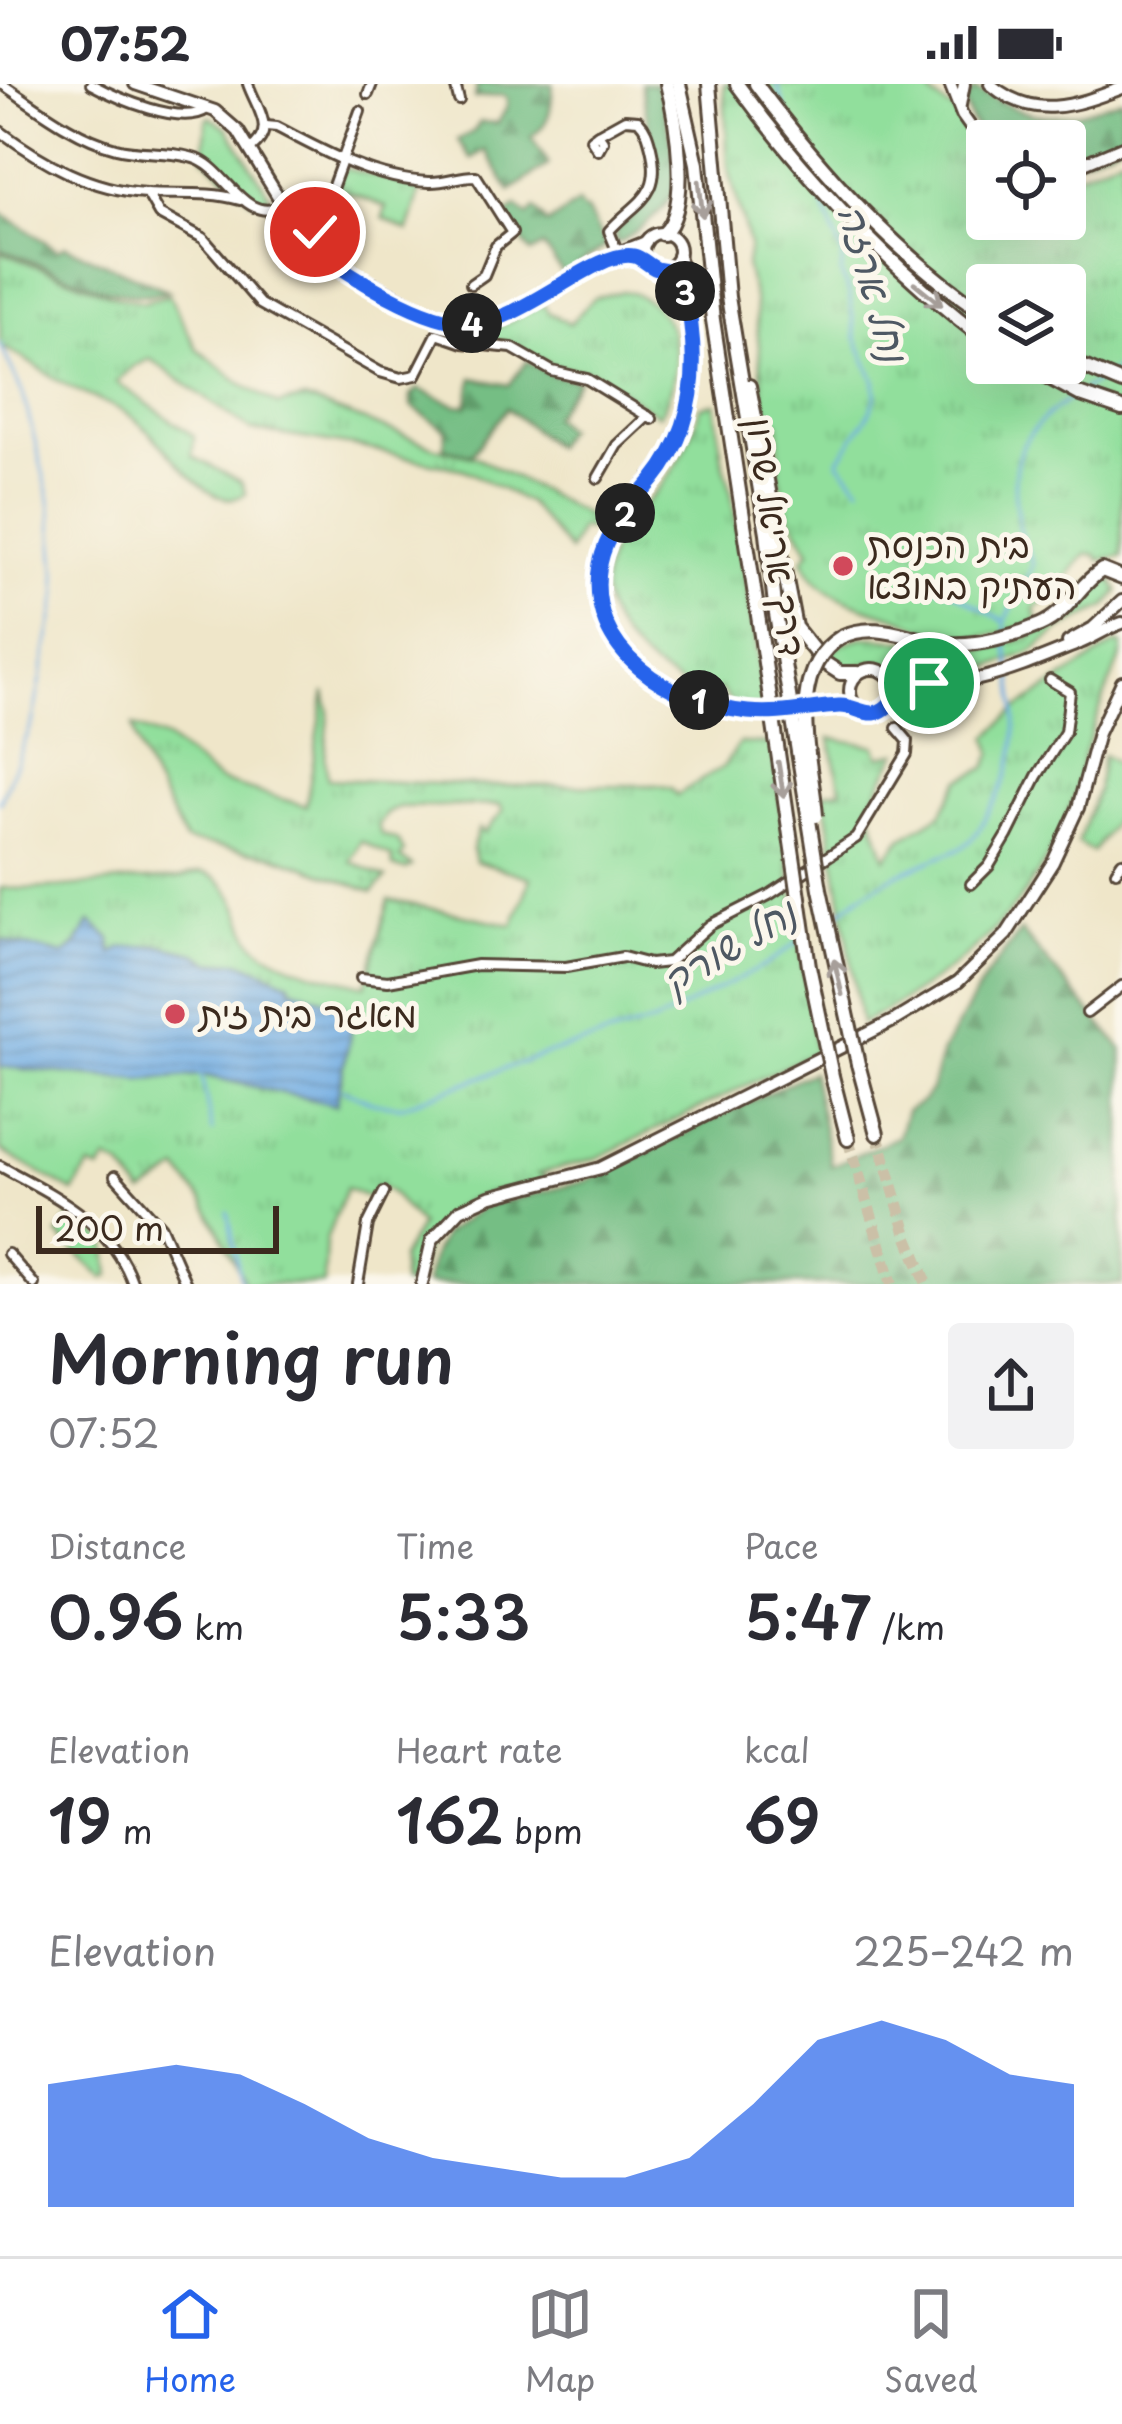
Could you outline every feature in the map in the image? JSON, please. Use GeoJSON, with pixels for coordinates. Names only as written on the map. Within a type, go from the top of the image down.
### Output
{"type":"FeatureCollection","features":[{"type":"Feature","properties":{"kind":"highway"},"geometry":{"type":"LineString","coordinates":[[663,234],[674,223],[679,202],[667,84]]}},
{"type":"Feature","properties":{"kind":"highway","name":"דרך אריאל שרון"},"geometry":{"type":"LineString","coordinates":[[679,84],[697,164],[713,320],[809,966],[848,1139]]}},
{"type":"Feature","properties":{"kind":"highway","name":"דרך אריאל שרון"},"geometry":{"type":"LineString","coordinates":[[709,84],[728,295],[820,889],[878,1134]]}},
{"type":"Feature","properties":{"kind":"highway"},"geometry":{"type":"LineString","coordinates":[[737,84],[808,175],[870,243],[966,323]]}},
{"type":"Feature","properties":{"kind":"highway"},"geometry":{"type":"LineString","coordinates":[[756,84],[862,209],[966,299]]}},
{"type":"Feature","properties":{"kind":"highway"},"geometry":{"type":"LineString","coordinates":[[728,295],[759,429],[792,619],[805,644],[823,662],[840,673],[857,674]]}},
{"type":"Feature","properties":{"kind":"highway"},"geometry":{"type":"LineString","coordinates":[[1086,368],[1122,383]]}},
{"type":"Feature","properties":{"kind":"highway"},"geometry":{"type":"LineString","coordinates":[[1061,384],[1122,409]]}},
{"type":"Feature","properties":{"kind":"highway"},"geometry":{"type":"LineString","coordinates":[[820,889],[807,688],[820,654],[841,637],[872,628],[951,644],[996,638],[1060,613],[1098,572],[1112,571],[1122,578]]}},
{"type":"Feature","properties":{"kind":"main road"},"geometry":{"type":"LineString","coordinates":[[135,84],[208,108],[229,120],[307,242],[412,307],[459,323],[513,314],[618,253],[663,234],[676,241],[686,278],[694,358],[692,390],[674,447],[605,545],[599,593],[609,633],[640,670],[692,698],[746,712],[847,705],[878,712],[892,699],[929,683],[996,673],[1122,623]]}},
{"type":"Feature","properties":{"kind":"main road"},"geometry":{"type":"LineString","coordinates":[[962,115],[963,84],[951,84],[962,115],[966,121]]}},
{"type":"Feature","properties":{"kind":"main road"},"geometry":{"type":"LineString","coordinates":[[990,86],[1016,102],[1047,109],[1073,106],[1122,88]]}},
{"type":"Feature","properties":{"kind":"main road"},"geometry":{"type":"LineString","coordinates":[[1086,162],[1122,147]]}},
{"type":"Feature","properties":{"kind":"main road"},"geometry":{"type":"LineString","coordinates":[[646,242],[646,262]]}},
{"type":"Feature","properties":{"kind":"main road"},"geometry":{"type":"LineString","coordinates":[[602,262],[631,255],[646,262],[678,279],[688,305]]}},
{"type":"Feature","properties":{"kind":"main road"},"geometry":{"type":"LineString","coordinates":[[660,269],[670,267],[679,256]]}},
{"type":"Feature","properties":{"kind":"main road"},"geometry":{"type":"LineString","coordinates":[[1044,656],[1093,628],[1122,601]]}},
{"type":"Feature","properties":{"kind":"main road"},"geometry":{"type":"LineString","coordinates":[[1093,637],[1122,635]]}},
{"type":"Feature","properties":{"kind":"main road"},"geometry":{"type":"LineString","coordinates":[[802,711],[833,699],[850,687],[857,674],[872,668],[890,678],[929,683]]}},
{"type":"Feature","properties":{"kind":"main road"},"geometry":{"type":"LineString","coordinates":[[890,678],[892,699]]}},
{"type":"Feature","properties":{"kind":"main road"},"geometry":{"type":"LineString","coordinates":[[422,1284],[432,1240],[460,1210],[489,1197],[601,1168],[895,1020],[958,982],[1006,935],[1053,862],[1078,808],[1103,719],[1122,682]]}},
{"type":"Feature","properties":{"kind":"main road"},"geometry":{"type":"LineString","coordinates":[[850,687],[852,701],[861,710]]}},
{"type":"Feature","properties":{"kind":"main road"},"geometry":{"type":"LineString","coordinates":[[1090,759],[1122,695]]}},
{"type":"Feature","properties":{"kind":"street"},"geometry":{"type":"LineString","coordinates":[[2,84],[67,127],[104,144],[202,162],[241,200]]}},
{"type":"Feature","properties":{"kind":"street"},"geometry":{"type":"LineString","coordinates":[[91,84],[155,110],[196,115],[208,108]]}},
{"type":"Feature","properties":{"kind":"street"},"geometry":{"type":"LineString","coordinates":[[248,84],[266,126],[263,138],[249,150]]}},
{"type":"Feature","properties":{"kind":"street"},"geometry":{"type":"LineString","coordinates":[[454,84],[459,100]]}},
{"type":"Feature","properties":{"kind":"street"},"geometry":{"type":"LineString","coordinates":[[307,242],[318,226],[360,111]]}},
{"type":"Feature","properties":{"kind":"street"},"geometry":{"type":"LineString","coordinates":[[598,134],[625,118],[638,119],[655,163],[650,192],[609,231],[618,253]]}},
{"type":"Feature","properties":{"kind":"street"},"geometry":{"type":"LineString","coordinates":[[266,126],[341,162],[424,182],[476,176],[512,233],[496,246],[484,274],[472,284]]}},
{"type":"Feature","properties":{"kind":"street"},"geometry":{"type":"LineString","coordinates":[[0,131],[76,177],[101,186],[147,194],[207,194],[241,200],[265,211],[281,206]]}},
{"type":"Feature","properties":{"kind":"street"},"geometry":{"type":"LineString","coordinates":[[147,194],[159,214],[202,237],[262,306],[376,370],[395,377],[416,375],[437,334],[463,344],[512,348],[552,370],[587,379],[650,418],[617,445],[598,478]]}},
{"type":"Feature","properties":{"kind":"street"},"geometry":{"type":"LineString","coordinates":[[971,884],[998,851],[1065,732],[1070,692],[1050,680]]}},
{"type":"Feature","properties":{"kind":"street"},"geometry":{"type":"LineString","coordinates":[[361,978],[388,981],[477,964],[566,967],[623,957],[650,964],[669,962],[710,925],[769,895],[862,832],[907,754],[908,740],[896,728]]}},
{"type":"Feature","properties":{"kind":"street"},"geometry":{"type":"LineString","coordinates":[[1087,1013],[1122,986]]}},
{"type":"Feature","properties":{"kind":"street"},"geometry":{"type":"LineString","coordinates":[[0,1166],[92,1220],[116,1247],[134,1284]]}},
{"type":"Feature","properties":{"kind":"street"},"geometry":{"type":"LineString","coordinates":[[115,1176],[161,1227],[186,1284]]}},
{"type":"Feature","properties":{"kind":"street"},"geometry":{"type":"LineString","coordinates":[[358,1284],[368,1224],[384,1192]]}},
{"type":"Feature","properties":{"kind":"street"},"geometry":{"type":"LineString","coordinates":[[8,1254],[34,1284]]}},
{"type":"Feature","properties":{"kind":"green space"},"geometry":{"type":"Polygon","coordinates":[[[477,84],[553,84],[547,120],[531,137],[549,164],[510,191],[485,150],[471,159],[458,140],[480,122],[498,123],[507,107],[502,95],[475,98],[477,84]]]}},
{"type":"Feature","properties":{"kind":"green space"},"geometry":{"type":"Polygon","coordinates":[[[641,84],[656,84],[676,178],[665,204],[652,219],[615,242],[616,229],[644,207],[658,177],[641,84]]]}},
{"type":"Feature","properties":{"kind":"green space"},"geometry":{"type":"Polygon","coordinates":[[[724,84],[926,84],[966,128],[966,240],[1086,240],[1086,170],[1122,155],[1122,556],[1099,560],[1087,554],[1052,596],[1035,608],[1037,622],[973,638],[932,631],[845,600],[820,584],[803,559],[810,551],[789,515],[779,474],[779,423],[764,403],[755,303],[746,265],[749,245],[728,166],[724,84]]]}},
{"type":"Feature","properties":{"kind":"green space"},"geometry":{"type":"Polygon","coordinates":[[[974,90],[1018,110],[1045,116],[1122,99],[1122,142],[1086,157],[1086,120],[971,120],[965,103],[974,90]]]}},
{"type":"Feature","properties":{"kind":"green space"},"geometry":{"type":"Polygon","coordinates":[[[210,117],[228,128],[269,194],[268,201],[253,201],[204,157],[210,117]]]}},
{"type":"Feature","properties":{"kind":"green space"},"geometry":{"type":"Polygon","coordinates":[[[344,168],[421,188],[408,231],[383,218],[386,207],[336,188],[344,168]]]}},
{"type":"Feature","properties":{"kind":"green space"},"geometry":{"type":"Polygon","coordinates":[[[578,203],[587,210],[606,246],[564,275],[543,246],[531,253],[505,216],[517,206],[528,216],[535,209],[547,224],[578,203]]]}},
{"type":"Feature","properties":{"kind":"green space"},"geometry":{"type":"Polygon","coordinates":[[[0,212],[58,250],[65,246],[169,291],[148,294],[105,289],[0,250],[0,212]]]}},
{"type":"Feature","properties":{"kind":"green space"},"geometry":{"type":"Polygon","coordinates":[[[0,252],[117,297],[144,302],[169,295],[197,349],[278,405],[305,399],[438,448],[476,457],[594,519],[587,530],[580,528],[569,551],[528,503],[465,470],[251,430],[150,359],[133,367],[116,382],[194,436],[192,456],[241,482],[246,494],[216,495],[191,477],[130,416],[0,346],[0,252]]]}},
{"type":"Feature","properties":{"kind":"green space"},"geometry":{"type":"Polygon","coordinates":[[[623,291],[643,297],[657,309],[674,341],[673,379],[659,415],[591,371],[556,367],[506,342],[457,337],[458,327],[500,326],[543,304],[570,324],[593,298],[623,291]]]}},
{"type":"Feature","properties":{"kind":"green space"},"geometry":{"type":"Polygon","coordinates":[[[527,361],[551,375],[578,380],[552,417],[566,429],[553,446],[507,408],[472,454],[444,448],[446,430],[411,406],[411,396],[418,389],[467,406],[473,378],[509,385],[527,361]]]}},
{"type":"Feature","properties":{"kind":"green space"},"geometry":{"type":"Polygon","coordinates":[[[715,403],[766,707],[733,705],[720,689],[712,699],[664,674],[624,639],[610,618],[604,594],[606,568],[617,540],[676,465],[700,407],[715,403]]]}},
{"type":"Feature","properties":{"kind":"green space"},"geometry":{"type":"Polygon","coordinates":[[[1102,577],[1112,579],[1118,591],[1106,607],[1061,629],[1032,652],[988,668],[914,675],[899,673],[880,661],[849,668],[828,655],[842,644],[872,637],[950,650],[1014,642],[1058,623],[1102,577]]]}},
{"type":"Feature","properties":{"kind":"green space"},"geometry":{"type":"Polygon","coordinates":[[[1117,643],[1122,645],[1121,657],[1086,748],[1072,802],[1036,876],[989,935],[961,960],[861,1024],[824,793],[841,790],[830,738],[876,746],[879,756],[897,753],[869,807],[886,858],[902,838],[941,814],[960,780],[986,768],[993,753],[988,737],[1017,709],[1117,643]]]}},
{"type":"Feature","properties":{"kind":"green space"},"geometry":{"type":"Polygon","coordinates":[[[325,692],[328,779],[491,786],[658,785],[677,795],[723,767],[740,743],[772,744],[815,1052],[597,1158],[538,1174],[552,1180],[461,1204],[433,1232],[418,1284],[402,1284],[401,1258],[420,1225],[390,1191],[378,1185],[369,1198],[346,1188],[326,1240],[324,1284],[246,1284],[205,1204],[179,1170],[143,1194],[121,1167],[107,1160],[100,1171],[90,1167],[73,1192],[0,1150],[0,888],[66,887],[206,873],[230,893],[249,935],[269,954],[302,969],[366,985],[389,900],[513,925],[531,878],[475,861],[472,849],[479,828],[484,833],[503,811],[500,805],[399,807],[386,814],[378,825],[381,834],[397,840],[404,852],[400,858],[412,866],[406,870],[393,867],[392,857],[361,841],[350,861],[386,878],[373,892],[275,856],[185,841],[147,767],[133,726],[167,739],[219,781],[306,806],[325,692]]]}},
{"type":"Feature","properties":{"kind":"green space"},"geometry":{"type":"Polygon","coordinates":[[[1103,755],[1119,764],[1122,761],[1122,809],[1093,852],[1078,843],[1097,790],[1103,755]]]}},
{"type":"Feature","properties":{"kind":"green space"},"geometry":{"type":"Polygon","coordinates":[[[1021,931],[1122,1049],[1122,1284],[426,1284],[444,1234],[482,1207],[586,1181],[812,1072],[831,1166],[898,1137],[906,1111],[931,1090],[942,1052],[987,975],[1021,931]]]}},
{"type":"Feature","properties":{"kind":"green space"},"geometry":{"type":"Polygon","coordinates":[[[73,1212],[106,1242],[110,1276],[103,1278],[58,1235],[73,1212]]]}},
{"type":"Feature","properties":{"kind":"water","name":"מאגר בית זית"},"geometry":{"type":"Polygon","coordinates":[[[90,922],[111,939],[112,954],[122,948],[160,945],[195,953],[212,963],[239,961],[345,1007],[354,1016],[336,1105],[202,1075],[140,1080],[0,1067],[0,940],[64,955],[90,922]]]}},
{"type":"Feature","properties":{"kind":"waterway","name":"נחל ארזה"},"geometry":{"type":"LineString","coordinates":[[777,84],[787,116]]}},
{"type":"Feature","properties":{"kind":"waterway","name":"נחל ארזה"},"geometry":{"type":"LineString","coordinates":[[818,192],[843,255],[841,274],[856,338],[875,381],[876,396],[868,416],[838,461],[860,487]]}},
{"type":"Feature","properties":{"kind":"waterway"},"geometry":{"type":"LineString","coordinates":[[0,344],[23,394],[50,500],[58,593],[32,724],[0,802]]}},
{"type":"Feature","properties":{"kind":"waterway","name":"נחל שורק"},"geometry":{"type":"LineString","coordinates":[[1108,374],[1122,365]]}},
{"type":"Feature","properties":{"kind":"waterway","name":"נחל שורק"},"geometry":{"type":"LineString","coordinates":[[1083,390],[1100,379]]}},
{"type":"Feature","properties":{"kind":"waterway","name":"נחל שורק"},"geometry":{"type":"LineString","coordinates":[[1006,632],[1005,622],[1033,565],[1016,506],[1020,451],[1040,423],[1075,395]]}},
{"type":"Feature","properties":{"kind":"waterway"},"geometry":{"type":"LineString","coordinates":[[922,581],[952,591],[1005,622]]}},
{"type":"Feature","properties":{"kind":"waterway","name":"נחל שורק"},"geometry":{"type":"LineString","coordinates":[[831,919],[896,875],[963,847],[979,829],[1002,788],[1014,747],[1015,707],[1006,642]]}},
{"type":"Feature","properties":{"kind":"waterway","name":"נחל שורק"},"geometry":{"type":"LineString","coordinates":[[343,1089],[374,1103],[402,1106],[540,1056],[655,1022],[766,965],[799,941]]}},
{"type":"Feature","properties":{"kind":"waterway"},"geometry":{"type":"LineString","coordinates":[[201,1073],[212,1131]]}},
{"type":"Feature","properties":{"kind":"waterway"},"geometry":{"type":"LineString","coordinates":[[228,1212],[241,1284]]}},
{"type":"Feature","properties":{"kind":"tunnel"},"geometry":{"type":"LineString","coordinates":[[877,1134],[927,1284]]}},
{"type":"Feature","properties":{"kind":"tunnel"},"geometry":{"type":"LineString","coordinates":[[848,1139],[892,1284]]}},
{"type":"Feature","properties":{"kind":"place","name":"בית הכנסת העתיק במוצא"},"geometry":{"type":"Point","coordinates":[843,566]}},
{"type":"Feature","properties":{"kind":"place","name":"מאגר בית זית"},"geometry":{"type":"Point","coordinates":[175,1014]}},
{"type":"Feature","properties":{"kind":"route"},"geometry":{"type":"LineString","coordinates":[[315,232],[307,242],[333,261],[424,314],[459,323],[513,314],[620,256],[637,257],[674,275],[686,293],[692,335],[690,400],[667,461],[608,538],[599,572],[599,603],[614,642],[640,670],[669,687],[706,703],[746,712],[847,705],[874,713],[902,693],[929,683]]}}]}
